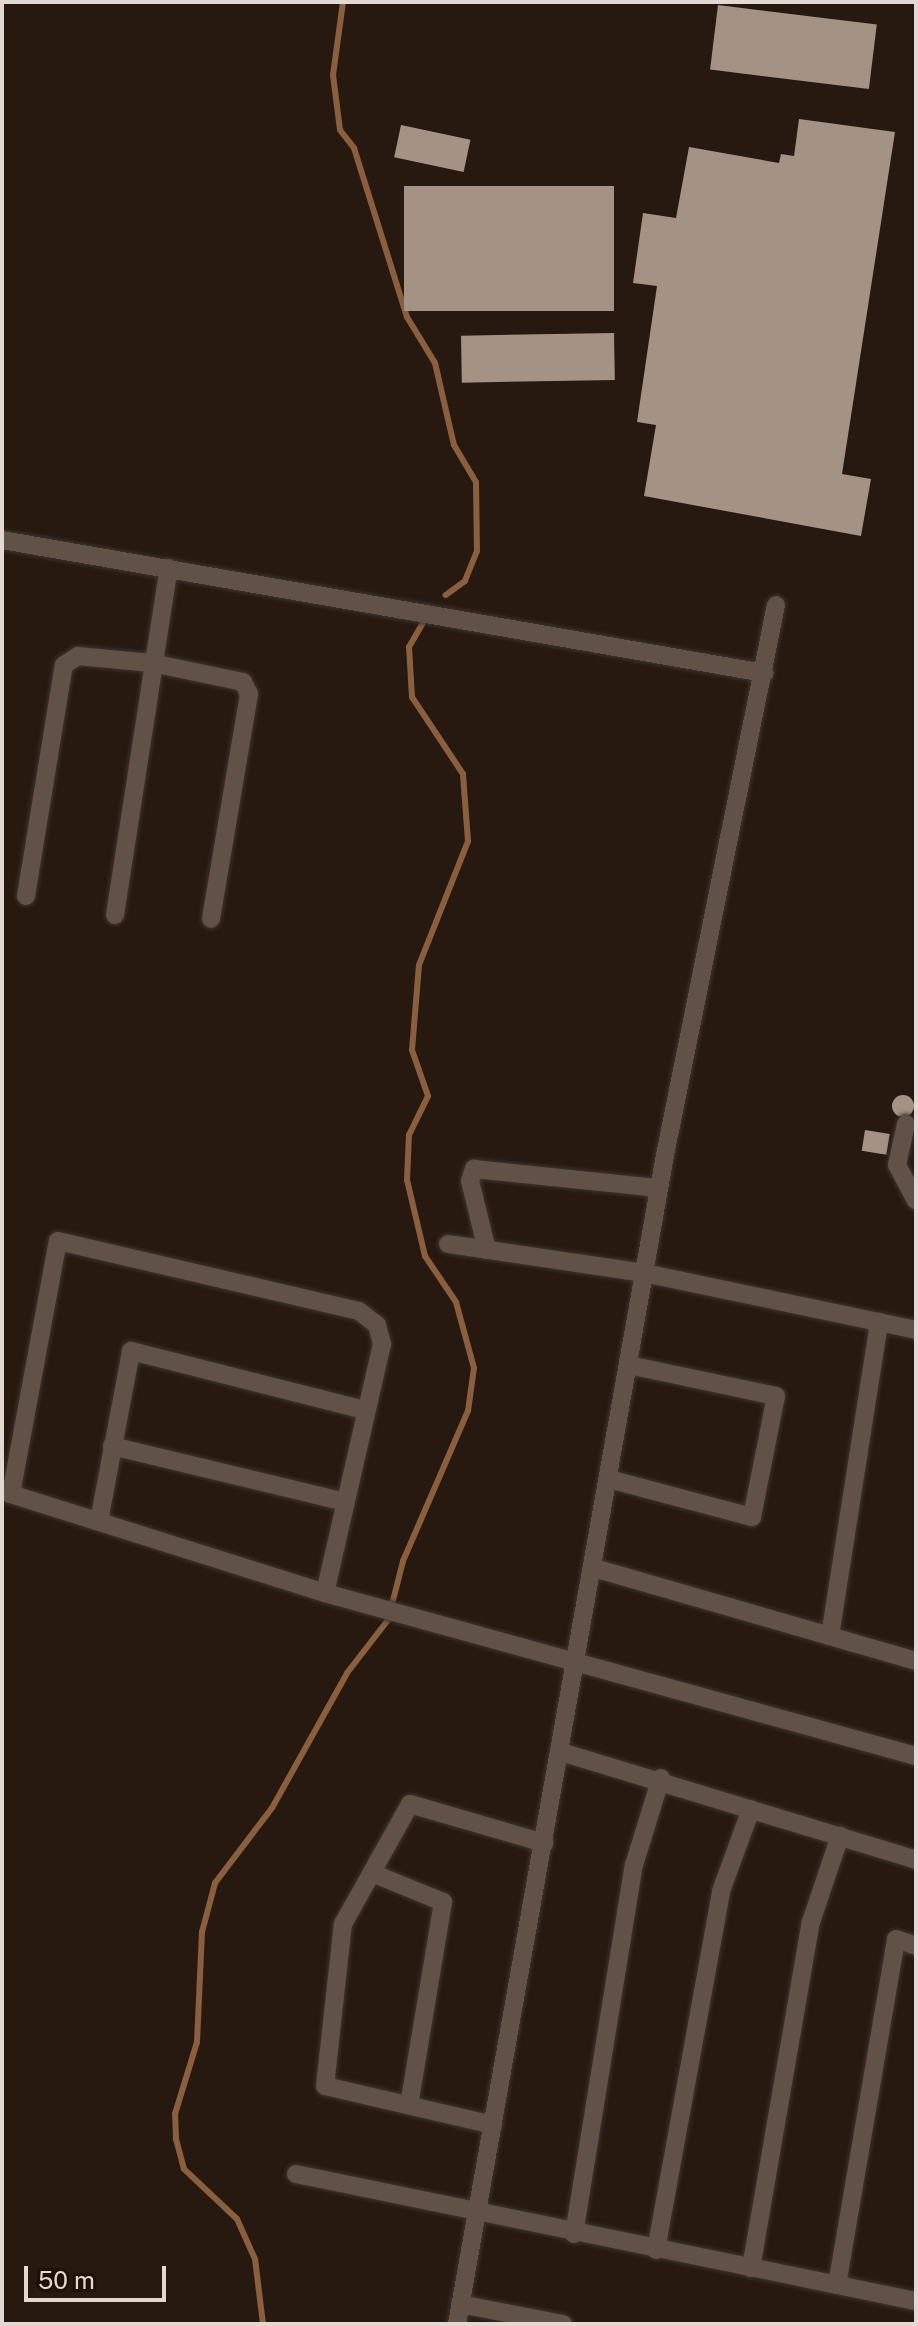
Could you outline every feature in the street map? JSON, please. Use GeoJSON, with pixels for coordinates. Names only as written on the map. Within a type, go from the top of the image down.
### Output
{"type":"FeatureCollection","features":[{"type":"Feature","properties":{"kind":"street"},"geometry":{"type":"LineString","coordinates":[[2,540],[764,673]]}},
{"type":"Feature","properties":{"kind":"street"},"geometry":{"type":"LineString","coordinates":[[115,915],[169,568]]}},
{"type":"Feature","properties":{"kind":"street"},"geometry":{"type":"LineString","coordinates":[[457,2324],[578,1661],[659,1188],[776,605]]}},
{"type":"Feature","properties":{"kind":"street"},"geometry":{"type":"LineString","coordinates":[[26,896],[64,665],[78,656],[152,663],[243,682],[249,694],[211,919]]}},
{"type":"Feature","properties":{"kind":"street"},"geometry":{"type":"LineString","coordinates":[[906,1124],[897,1165],[916,1200]]}},
{"type":"Feature","properties":{"kind":"street"},"geometry":{"type":"LineString","coordinates":[[487,1250],[470,1181],[474,1169],[659,1188]]}},
{"type":"Feature","properties":{"kind":"street"},"geometry":{"type":"LineString","coordinates":[[325,1593],[364,1410],[382,1344],[377,1325],[359,1311],[58,1241],[7,1492],[325,1593],[916,1756]]}},
{"type":"Feature","properties":{"kind":"street"},"geometry":{"type":"LineString","coordinates":[[448,1244],[644,1273],[916,1330]]}},
{"type":"Feature","properties":{"kind":"street"},"geometry":{"type":"LineString","coordinates":[[830,1636],[879,1322]]}},
{"type":"Feature","properties":{"kind":"street"},"geometry":{"type":"LineString","coordinates":[[99,1521],[131,1351],[364,1410]]}},
{"type":"Feature","properties":{"kind":"street"},"geometry":{"type":"LineString","coordinates":[[609,1479],[752,1517],[776,1396],[629,1365]]}},
{"type":"Feature","properties":{"kind":"street"},"geometry":{"type":"LineString","coordinates":[[112,1446],[345,1502]]}},
{"type":"Feature","properties":{"kind":"street"},"geometry":{"type":"LineString","coordinates":[[594,1568],[916,1661]]}},
{"type":"Feature","properties":{"kind":"street"},"geometry":{"type":"LineString","coordinates":[[561,1752],[661,1778],[916,1860]]}},
{"type":"Feature","properties":{"kind":"street"},"geometry":{"type":"LineString","coordinates":[[574,2234],[634,1865],[661,1778]]}},
{"type":"Feature","properties":{"kind":"street"},"geometry":{"type":"LineString","coordinates":[[493,2125],[325,2086],[343,1924],[410,1804],[544,1843]]}},
{"type":"Feature","properties":{"kind":"street"},"geometry":{"type":"LineString","coordinates":[[656,2250],[721,1891],[751,1809]]}},
{"type":"Feature","properties":{"kind":"street"},"geometry":{"type":"LineString","coordinates":[[751,2268],[811,1922],[840,1836]]}},
{"type":"Feature","properties":{"kind":"street"},"geometry":{"type":"LineString","coordinates":[[372,1873],[443,1902],[409,2105]]}},
{"type":"Feature","properties":{"kind":"street"},"geometry":{"type":"LineString","coordinates":[[837,2285],[896,1939],[916,1946]]}},
{"type":"Feature","properties":{"kind":"street"},"geometry":{"type":"LineString","coordinates":[[296,2174],[574,2234],[916,2301]]}},
{"type":"Feature","properties":{"kind":"street"},"geometry":{"type":"LineString","coordinates":[[460,2304],[563,2324]]}},
{"type":"Feature","properties":{"kind":"building"},"geometry":{"type":"Polygon","coordinates":[[[718,5],[877,24],[869,89],[710,70],[718,5]]]}},
{"type":"Feature","properties":{"kind":"building"},"geometry":{"type":"Polygon","coordinates":[[[799,119],[895,132],[842,474],[871,479],[861,536],[644,496],[656,425],[637,422],[657,286],[633,283],[643,213],[676,218],[689,147],[779,163],[781,154],[794,156],[799,119]]]}},
{"type":"Feature","properties":{"kind":"building"},"geometry":{"type":"Polygon","coordinates":[[[401,125],[470,140],[464,172],[394,157],[401,125]]]}},
{"type":"Feature","properties":{"kind":"building"},"geometry":{"type":"Polygon","coordinates":[[[404,186],[614,186],[614,311],[404,311],[404,186]]]}},
{"type":"Feature","properties":{"kind":"building"},"geometry":{"type":"Polygon","coordinates":[[[614,333],[615,380],[462,383],[461,336],[614,333]]]}},
{"type":"Feature","properties":{"kind":"building"},"geometry":{"type":"Polygon","coordinates":[[[903,1095],[911,1098],[914,1106],[911,1114],[903,1117],[895,1114],[892,1106],[895,1098],[903,1095]]]}},
{"type":"Feature","properties":{"kind":"building"},"geometry":{"type":"Polygon","coordinates":[[[865,1130],[890,1134],[886,1155],[862,1151],[865,1130]]]}},
{"type":"Feature","properties":{"kind":"waterway"},"geometry":{"type":"LineString","coordinates":[[343,2],[333,75],[340,130],[354,148],[407,317],[435,363],[454,445],[476,482],[477,551],[465,581],[446,595]]}},
{"type":"Feature","properties":{"kind":"waterway"},"geometry":{"type":"LineString","coordinates":[[263,2324],[255,2259],[237,2219],[184,2169],[176,2139],[175,2114],[197,2042],[202,1932],[215,1883],[272,1808],[347,1673],[388,1620],[403,1561],[468,1411],[474,1368],[456,1302],[425,1256],[407,1180],[409,1135],[428,1096],[412,1050],[419,965],[468,841],[463,774],[412,697],[409,647],[424,621]]}}]}
